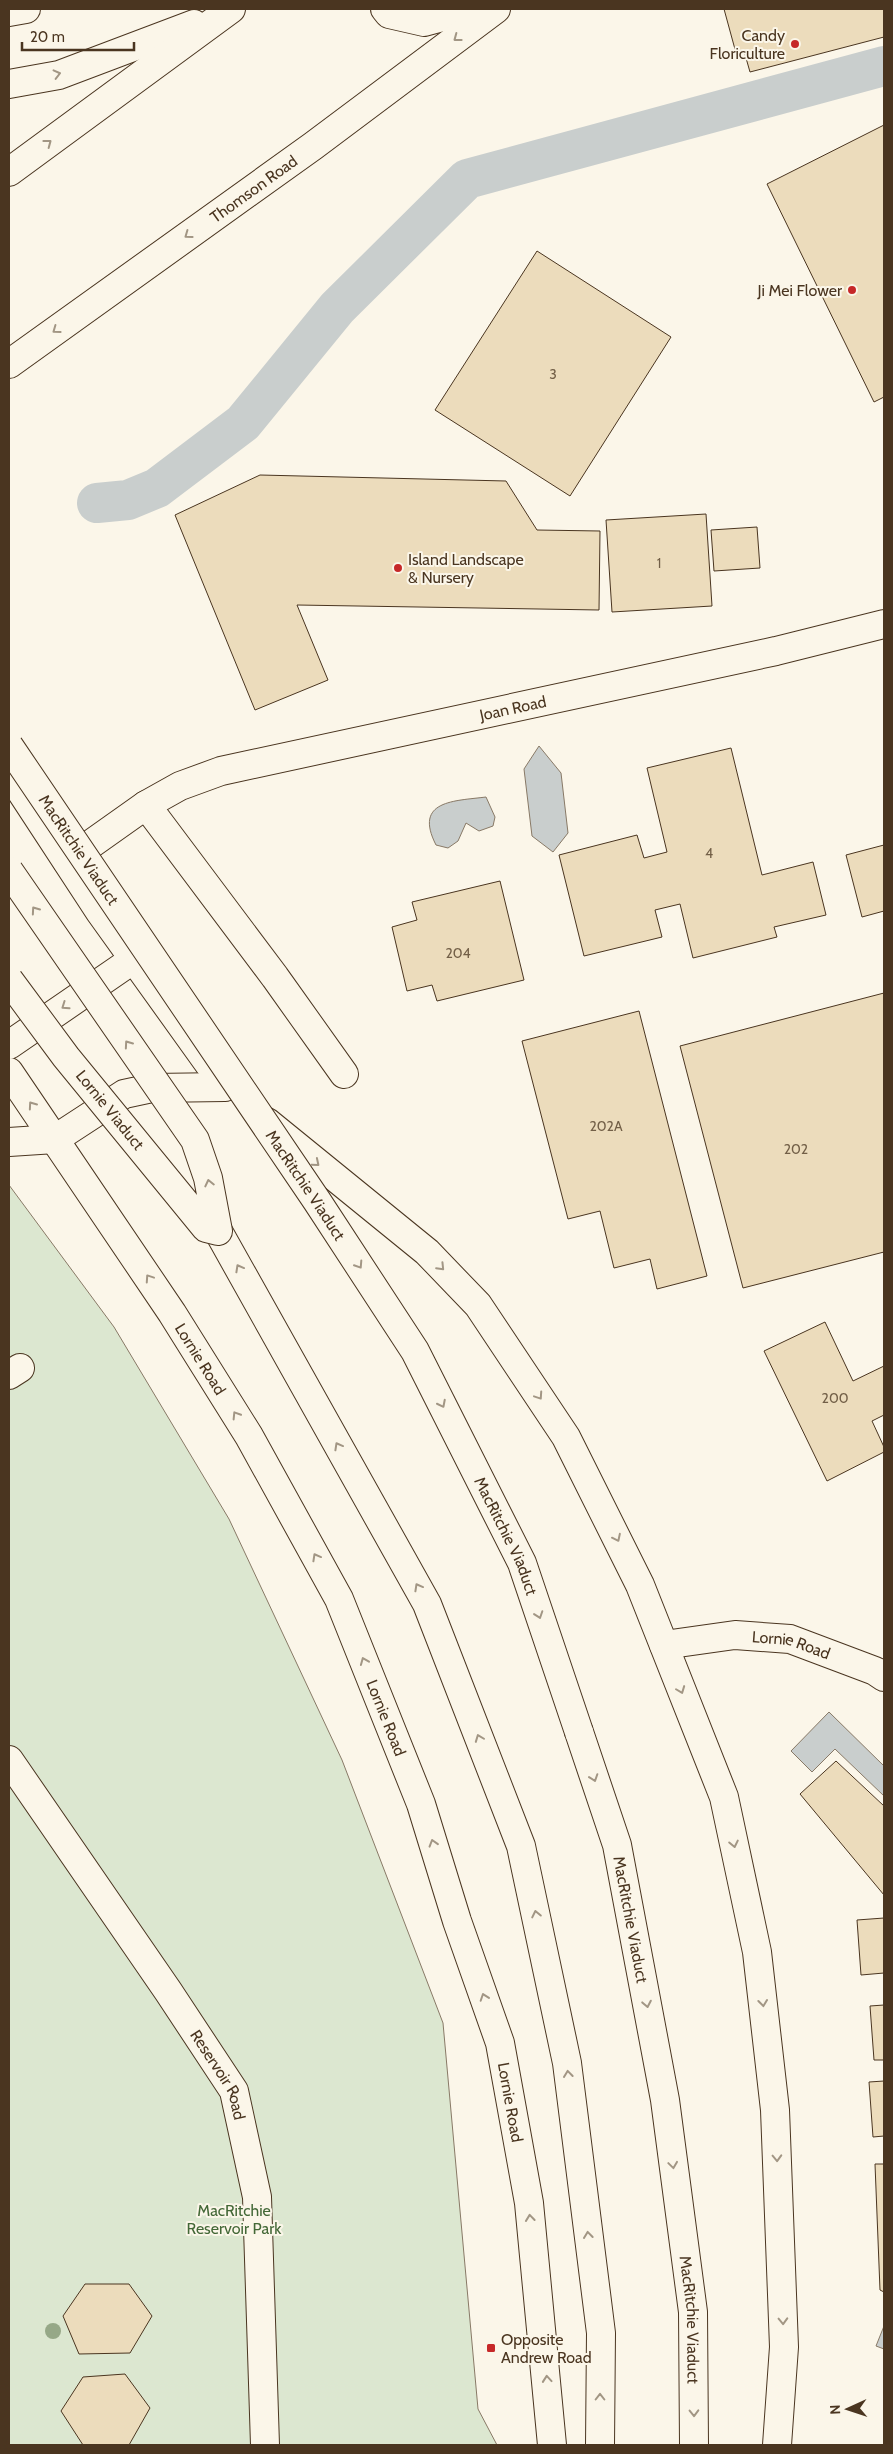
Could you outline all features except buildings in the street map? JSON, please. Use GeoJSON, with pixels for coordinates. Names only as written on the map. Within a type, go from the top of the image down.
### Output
{"type":"FeatureCollection","features":[{"type":"Feature","properties":{"kind":"main road"},"geometry":{"type":"LineString","coordinates":[[9,12],[26,9]]}},
{"type":"Feature","properties":{"kind":"main road"},"geometry":{"type":"LineString","coordinates":[[386,9],[389,14],[424,22],[472,9]]}},
{"type":"Feature","properties":{"kind":"main road","name":"Thomson Road"},"geometry":{"type":"LineString","coordinates":[[9,364],[313,146],[496,9]]}},
{"type":"Feature","properties":{"kind":"main road"},"geometry":{"type":"LineString","coordinates":[[9,84],[59,74],[227,11]]}},
{"type":"Feature","properties":{"kind":"main road"},"geometry":{"type":"LineString","coordinates":[[9,172],[227,11]]}},
{"type":"Feature","properties":{"kind":"main road","name":"Joan Road"},"geometry":{"type":"LineString","coordinates":[[67,860],[146,805],[180,786],[221,771],[776,651],[884,624]]}},
{"type":"Feature","properties":{"kind":"main road","name":"MacRitchie Viaduct"},"geometry":{"type":"LineString","coordinates":[[9,746],[306,1184],[415,1351],[522,1563],[617,1845],[665,2100],[693,2312],[694,2445]]}},
{"type":"Feature","properties":{"kind":"main road"},"geometry":{"type":"LineString","coordinates":[[9,773],[100,912],[225,1087],[427,1252],[478,1305],[566,1438],[640,1585],[724,1797],[757,1952],[775,2110],[784,2347],[778,2445]]}},
{"type":"Feature","properties":{"kind":"main road"},"geometry":{"type":"LineString","coordinates":[[146,805],[275,977],[344,1074]]}},
{"type":"Feature","properties":{"kind":"main road"},"geometry":{"type":"LineString","coordinates":[[9,871],[194,1140],[208,1178],[218,1231],[427,1604],[521,1846],[566,2062],[601,2333],[600,2445]]}},
{"type":"Feature","properties":{"kind":"main road"},"geometry":{"type":"LineString","coordinates":[[9,1045],[134,958]]}},
{"type":"Feature","properties":{"kind":"main road","name":"Lornie Viaduct"},"geometry":{"type":"LineString","coordinates":[[9,980],[66,1057],[206,1228],[218,1231]]}},
{"type":"Feature","properties":{"kind":"main road","name":"Lornie Road"},"geometry":{"type":"LineString","coordinates":[[9,1072],[172,1313],[249,1436],[339,1599],[421,1804],[457,1921],[500,2043],[529,2202],[552,2445]]}},
{"type":"Feature","properties":{"kind":"main road"},"geometry":{"type":"LineString","coordinates":[[9,1142],[56,1139],[124,1094],[152,1088],[225,1087]]}},
{"type":"Feature","properties":{"kind":"main road","name":"Lornie Road"},"geometry":{"type":"LineString","coordinates":[[664,1645],[735,1635],[790,1639],[875,1671],[884,1677]]}},
{"type":"Feature","properties":{"kind":"main road","name":"Reservoir Road"},"geometry":{"type":"LineString","coordinates":[[9,1760],[168,1991],[234,2091],[257,2197],[265,2445]]}},
{"type":"Feature","properties":{"kind":"green space","name":"MacRitchie Reservoir Park"},"geometry":{"type":"Polygon","coordinates":[[[9,1185],[114,1327],[229,1519],[342,1760],[443,2023],[478,2409],[497,2445],[9,2445],[9,1185]]]}},
{"type":"Feature","properties":{"kind":"shaded area"},"geometry":{"type":"Polygon","coordinates":[[[539,746],[561,773],[568,833],[553,852],[532,836],[524,769],[539,746]]]}},
{"type":"Feature","properties":{"kind":"shaded area"},"geometry":{"type":"Polygon","coordinates":[[[486,797],[495,817],[493,826],[479,831],[466,823],[458,841],[448,848],[436,845],[430,830],[430,819],[434,811],[450,802],[486,797]]]}},
{"type":"Feature","properties":{"kind":"shaded area"},"geometry":{"type":"Polygon","coordinates":[[[829,1712],[884,1766],[884,1796],[835,1749],[812,1772],[791,1751],[829,1712]]]}},
{"type":"Feature","properties":{"kind":"shaded area"},"geometry":{"type":"Polygon","coordinates":[[[884,2326],[884,2349],[876,2346],[884,2326]]]}},
{"type":"Feature","properties":{"kind":"waterway"},"geometry":{"type":"LineString","coordinates":[[97,503],[128,500],[157,488],[243,423],[337,308],[467,179],[884,66]]}},
{"type":"Feature","properties":{"kind":"place","name":"Candy Floriculture"},"geometry":{"type":"Point","coordinates":[795,44]}},
{"type":"Feature","properties":{"kind":"place","name":"Ji Mei Flower"},"geometry":{"type":"Point","coordinates":[852,290]}},
{"type":"Feature","properties":{"kind":"place","name":"Island Landscape & Nursery"},"geometry":{"type":"Point","coordinates":[398,568]}},
{"type":"Feature","properties":{"kind":"place","name":"Opposite Andrew Road"},"geometry":{"type":"Point","coordinates":[491,2348]}}]}
